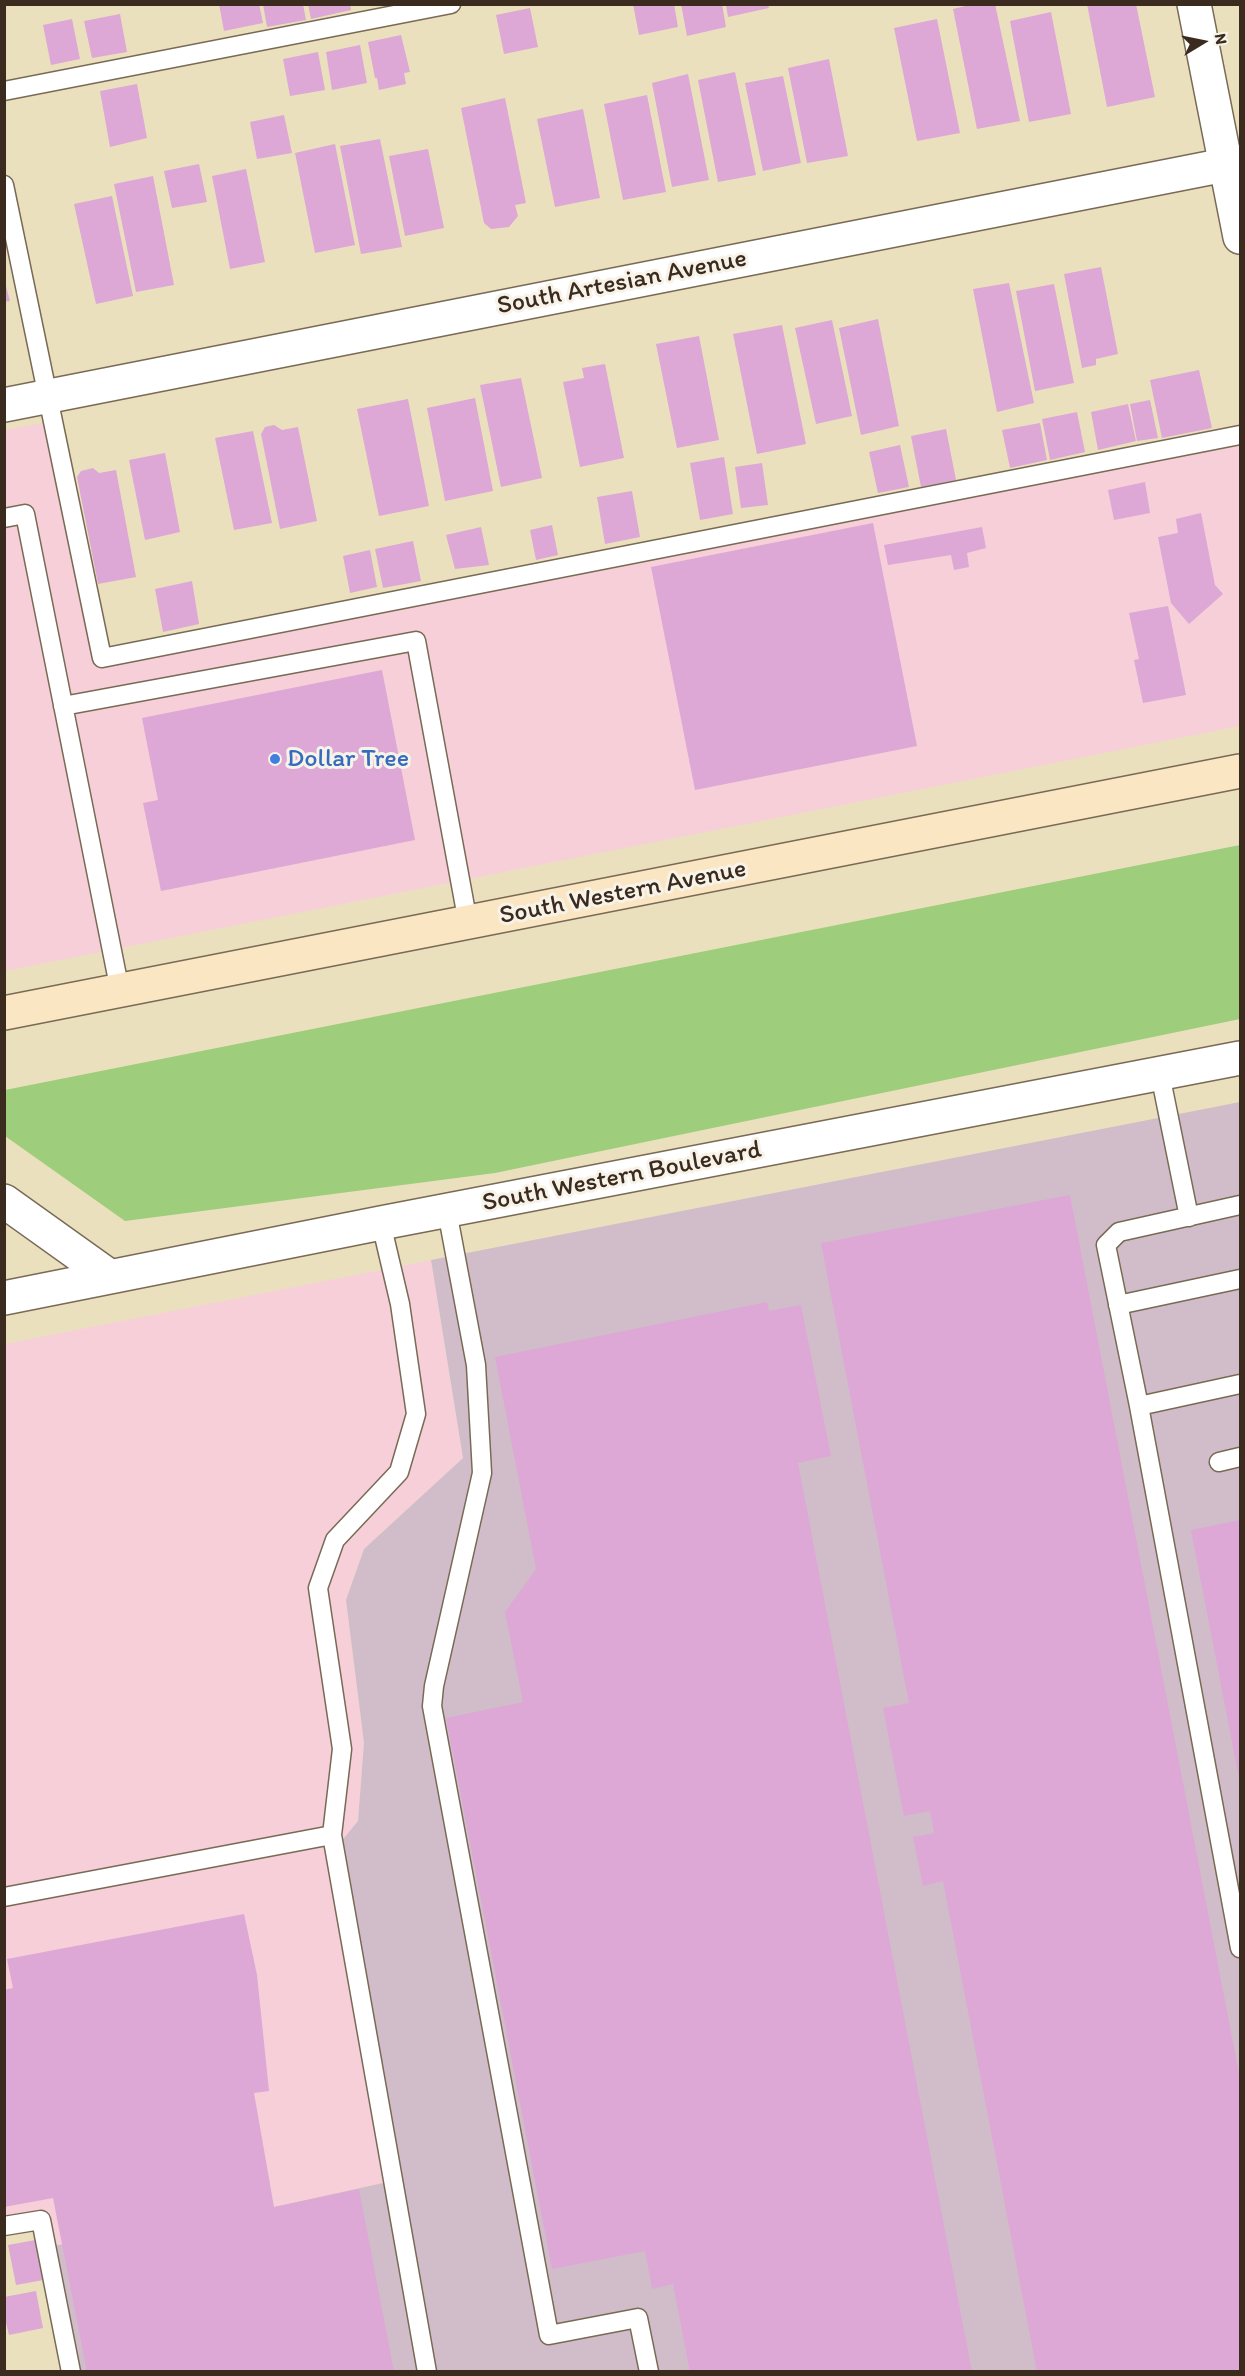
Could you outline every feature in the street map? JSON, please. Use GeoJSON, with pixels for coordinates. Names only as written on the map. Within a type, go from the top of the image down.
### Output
{"type":"FeatureCollection","features":[{"type":"Feature","properties":{"kind":"main road","name":"South Western Avenue"},"geometry":{"type":"LineString","coordinates":[[4,1013],[1240,771]]}},
{"type":"Feature","properties":{"kind":"street"},"geometry":{"type":"LineString","coordinates":[[1194,4],[1234,163],[1240,237]]}},
{"type":"Feature","properties":{"kind":"street","name":"South Artesian Avenue"},"geometry":{"type":"LineString","coordinates":[[4,405],[1234,163]]}},
{"type":"Feature","properties":{"kind":"street","name":"South Western Boulevard"},"geometry":{"type":"LineString","coordinates":[[4,1298],[1240,1058]]}},
{"type":"Feature","properties":{"kind":"street"},"geometry":{"type":"LineString","coordinates":[[4,1202],[109,1276]]}},
{"type":"Feature","properties":{"kind":"lane"},"geometry":{"type":"LineString","coordinates":[[4,90],[451,4]]}},
{"type":"Feature","properties":{"kind":"lane"},"geometry":{"type":"LineString","coordinates":[[4,185],[102,658],[1240,435]]}},
{"type":"Feature","properties":{"kind":"lane"},"geometry":{"type":"LineString","coordinates":[[4,518],[24,514],[120,991]]}},
{"type":"Feature","properties":{"kind":"lane"},"geometry":{"type":"LineString","coordinates":[[63,706],[416,641],[468,923]]}},
{"type":"Feature","properties":{"kind":"lane"},"geometry":{"type":"LineString","coordinates":[[1160,1074],[1189,1217]]}},
{"type":"Feature","properties":{"kind":"lane"},"geometry":{"type":"LineString","coordinates":[[1240,1205],[1119,1232],[1106,1245],[1139,1406],[1240,1948]]}},
{"type":"Feature","properties":{"kind":"lane"},"geometry":{"type":"LineString","coordinates":[[447,1211],[476,1365],[482,1473],[434,1686],[432,1706],[549,2335],[638,2318],[649,2372]]}},
{"type":"Feature","properties":{"kind":"lane"},"geometry":{"type":"LineString","coordinates":[[381,1223],[400,1304],[416,1414],[399,1472],[335,1540],[318,1587],[342,1749],[332,1835],[427,2372]]}},
{"type":"Feature","properties":{"kind":"lane"},"geometry":{"type":"LineString","coordinates":[[1118,1305],[1240,1279]]}},
{"type":"Feature","properties":{"kind":"lane"},"geometry":{"type":"LineString","coordinates":[[1139,1406],[1240,1384]]}},
{"type":"Feature","properties":{"kind":"lane"},"geometry":{"type":"LineString","coordinates":[[1219,1462],[1240,1457]]}},
{"type":"Feature","properties":{"kind":"lane"},"geometry":{"type":"LineString","coordinates":[[4,1897],[332,1835]]}},
{"type":"Feature","properties":{"kind":"lane"},"geometry":{"type":"LineString","coordinates":[[4,2226],[41,2220],[71,2372]]}},
{"type":"Feature","properties":{"kind":"shaded area"},"geometry":{"type":"Polygon","coordinates":[[[53,421],[102,658],[1240,435],[1240,726],[5,971],[5,430],[53,421]]]}},
{"type":"Feature","properties":{"kind":"shaded area"},"geometry":{"type":"Polygon","coordinates":[[[1240,1102],[1240,2371],[71,2371],[47,2247],[274,2207],[392,2181],[335,1849],[358,1821],[364,1743],[346,1600],[364,1549],[463,1458],[431,1260],[1240,1102]]]}},
{"type":"Feature","properties":{"kind":"shaded area"},"geometry":{"type":"Polygon","coordinates":[[[431,1260],[463,1458],[364,1549],[346,1600],[364,1743],[358,1821],[335,1849],[392,2181],[274,2207],[47,2247],[41,2220],[5,2226],[5,1344],[431,1260]]]}},
{"type":"Feature","properties":{"kind":"green space"},"geometry":{"type":"Polygon","coordinates":[[[1240,845],[1240,1019],[495,1173],[125,1221],[5,1136],[5,1090],[1240,845]]]}},
{"type":"Feature","properties":{"kind":"building"},"geometry":{"type":"Polygon","coordinates":[[[219,4],[259,4],[263,23],[224,31],[219,4]]]}},
{"type":"Feature","properties":{"kind":"building"},"geometry":{"type":"Polygon","coordinates":[[[263,4],[303,4],[306,20],[267,27],[263,4]]]}},
{"type":"Feature","properties":{"kind":"building"},"geometry":{"type":"Polygon","coordinates":[[[308,4],[350,4],[351,10],[311,19],[308,4]]]}},
{"type":"Feature","properties":{"kind":"building"},"geometry":{"type":"Polygon","coordinates":[[[633,4],[674,4],[678,27],[639,35],[633,4]]]}},
{"type":"Feature","properties":{"kind":"building"},"geometry":{"type":"Polygon","coordinates":[[[681,4],[722,4],[726,27],[687,36],[681,4]]]}},
{"type":"Feature","properties":{"kind":"building"},"geometry":{"type":"Polygon","coordinates":[[[974,4],[995,4],[1020,121],[977,129],[953,9],[974,4]]]}},
{"type":"Feature","properties":{"kind":"building"},"geometry":{"type":"Polygon","coordinates":[[[1087,4],[1136,4],[1155,97],[1107,107],[1087,4]]]}},
{"type":"Feature","properties":{"kind":"building"},"geometry":{"type":"Polygon","coordinates":[[[726,5],[768,5],[769,8],[728,17],[726,5]]]}},
{"type":"Feature","properties":{"kind":"building"},"geometry":{"type":"Polygon","coordinates":[[[530,8],[538,47],[504,54],[496,15],[530,8]]]}},
{"type":"Feature","properties":{"kind":"building"},"geometry":{"type":"Polygon","coordinates":[[[1051,12],[1071,114],[1029,122],[1010,21],[1051,12]]]}},
{"type":"Feature","properties":{"kind":"building"},"geometry":{"type":"Polygon","coordinates":[[[120,14],[127,52],[92,58],[84,21],[120,14]]]}},
{"type":"Feature","properties":{"kind":"building"},"geometry":{"type":"Polygon","coordinates":[[[72,19],[80,59],[51,65],[43,25],[72,19]]]}},
{"type":"Feature","properties":{"kind":"building"},"geometry":{"type":"Polygon","coordinates":[[[937,19],[960,133],[917,141],[894,28],[937,19]]]}},
{"type":"Feature","properties":{"kind":"building"},"geometry":{"type":"Polygon","coordinates":[[[401,35],[410,72],[404,73],[406,84],[379,90],[368,42],[401,35]]]}},
{"type":"Feature","properties":{"kind":"building"},"geometry":{"type":"Polygon","coordinates":[[[360,45],[367,83],[332,90],[326,52],[360,45]]]}},
{"type":"Feature","properties":{"kind":"building"},"geometry":{"type":"Polygon","coordinates":[[[318,52],[325,90],[290,96],[283,59],[318,52]]]}},
{"type":"Feature","properties":{"kind":"building"},"geometry":{"type":"Polygon","coordinates":[[[829,59],[848,156],[807,163],[788,68],[829,59]]]}},
{"type":"Feature","properties":{"kind":"building"},"geometry":{"type":"Polygon","coordinates":[[[735,72],[756,175],[718,182],[698,80],[735,72]]]}},
{"type":"Feature","properties":{"kind":"building"},"geometry":{"type":"Polygon","coordinates":[[[688,74],[709,180],[672,187],[652,83],[688,74]]]}},
{"type":"Feature","properties":{"kind":"building"},"geometry":{"type":"Polygon","coordinates":[[[783,76],[801,163],[763,171],[745,83],[783,76]]]}},
{"type":"Feature","properties":{"kind":"building"},"geometry":{"type":"Polygon","coordinates":[[[137,84],[147,138],[110,147],[100,91],[137,84]]]}},
{"type":"Feature","properties":{"kind":"building"},"geometry":{"type":"Polygon","coordinates":[[[647,95],[666,192],[623,200],[604,104],[647,95]]]}},
{"type":"Feature","properties":{"kind":"building"},"geometry":{"type":"Polygon","coordinates":[[[505,98],[526,203],[515,205],[518,216],[509,227],[491,229],[484,223],[461,108],[505,98]]]}},
{"type":"Feature","properties":{"kind":"building"},"geometry":{"type":"Polygon","coordinates":[[[583,109],[600,198],[555,207],[537,119],[583,109]]]}},
{"type":"Feature","properties":{"kind":"building"},"geometry":{"type":"Polygon","coordinates":[[[284,115],[292,153],[257,159],[250,122],[284,115]]]}},
{"type":"Feature","properties":{"kind":"building"},"geometry":{"type":"Polygon","coordinates":[[[380,139],[402,247],[361,254],[340,146],[380,139]]]}},
{"type":"Feature","properties":{"kind":"building"},"geometry":{"type":"Polygon","coordinates":[[[335,144],[355,245],[315,253],[295,153],[335,144]]]}},
{"type":"Feature","properties":{"kind":"building"},"geometry":{"type":"Polygon","coordinates":[[[428,149],[444,228],[405,236],[389,156],[428,149]]]}},
{"type":"Feature","properties":{"kind":"building"},"geometry":{"type":"Polygon","coordinates":[[[199,164],[207,202],[172,208],[164,171],[199,164]]]}},
{"type":"Feature","properties":{"kind":"building"},"geometry":{"type":"Polygon","coordinates":[[[246,169],[265,262],[230,269],[212,176],[246,169]]]}},
{"type":"Feature","properties":{"kind":"building"},"geometry":{"type":"Polygon","coordinates":[[[153,176],[174,285],[136,292],[114,184],[153,176]]]}},
{"type":"Feature","properties":{"kind":"building"},"geometry":{"type":"Polygon","coordinates":[[[112,196],[133,296],[96,304],[74,204],[112,196]]]}},
{"type":"Feature","properties":{"kind":"building"},"geometry":{"type":"Polygon","coordinates":[[[1101,267],[1118,354],[1096,359],[1096,365],[1082,368],[1064,274],[1101,267]]]}},
{"type":"Feature","properties":{"kind":"building"},"geometry":{"type":"Polygon","coordinates":[[[4,279],[10,301],[4,302],[4,279]]]}},
{"type":"Feature","properties":{"kind":"building"},"geometry":{"type":"Polygon","coordinates":[[[1009,283],[1034,403],[997,412],[973,289],[1009,283]]]}},
{"type":"Feature","properties":{"kind":"building"},"geometry":{"type":"Polygon","coordinates":[[[1054,284],[1074,383],[1035,391],[1016,291],[1054,284]]]}},
{"type":"Feature","properties":{"kind":"building"},"geometry":{"type":"Polygon","coordinates":[[[878,319],[899,426],[861,435],[839,328],[878,319]]]}},
{"type":"Feature","properties":{"kind":"building"},"geometry":{"type":"Polygon","coordinates":[[[832,320],[852,416],[816,424],[795,328],[832,320]]]}},
{"type":"Feature","properties":{"kind":"building"},"geometry":{"type":"Polygon","coordinates":[[[782,325],[806,444],[757,454],[733,334],[782,325]]]}},
{"type":"Feature","properties":{"kind":"building"},"geometry":{"type":"Polygon","coordinates":[[[699,336],[719,440],[677,448],[656,344],[699,336]]]}},
{"type":"Feature","properties":{"kind":"building"},"geometry":{"type":"Polygon","coordinates":[[[605,364],[624,458],[580,467],[563,382],[584,378],[582,368],[605,364]]]}},
{"type":"Feature","properties":{"kind":"building"},"geometry":{"type":"Polygon","coordinates":[[[1199,370],[1212,428],[1162,438],[1150,380],[1199,370]]]}},
{"type":"Feature","properties":{"kind":"building"},"geometry":{"type":"Polygon","coordinates":[[[521,378],[542,478],[501,487],[480,385],[521,378]]]}},
{"type":"Feature","properties":{"kind":"building"},"geometry":{"type":"Polygon","coordinates":[[[475,398],[493,491],[445,501],[427,408],[475,398]]]}},
{"type":"Feature","properties":{"kind":"building"},"geometry":{"type":"Polygon","coordinates":[[[408,399],[429,506],[379,516],[357,409],[408,399]]]}},
{"type":"Feature","properties":{"kind":"building"},"geometry":{"type":"Polygon","coordinates":[[[1150,400],[1158,438],[1137,441],[1130,404],[1150,400]]]}},
{"type":"Feature","properties":{"kind":"building"},"geometry":{"type":"Polygon","coordinates":[[[1128,404],[1136,441],[1098,450],[1091,412],[1128,404]]]}},
{"type":"Feature","properties":{"kind":"building"},"geometry":{"type":"Polygon","coordinates":[[[1077,412],[1085,452],[1050,460],[1042,419],[1077,412]]]}},
{"type":"Feature","properties":{"kind":"building"},"geometry":{"type":"Polygon","coordinates":[[[1040,423],[1047,460],[1010,468],[1002,430],[1040,423]]]}},
{"type":"Feature","properties":{"kind":"building"},"geometry":{"type":"Polygon","coordinates":[[[274,425],[282,430],[298,427],[317,521],[280,529],[261,434],[265,427],[274,425]]]}},
{"type":"Feature","properties":{"kind":"building"},"geometry":{"type":"Polygon","coordinates":[[[946,429],[956,480],[921,487],[911,436],[946,429]]]}},
{"type":"Feature","properties":{"kind":"building"},"geometry":{"type":"Polygon","coordinates":[[[253,431],[272,523],[234,530],[215,438],[253,431]]]}},
{"type":"Feature","properties":{"kind":"building"},"geometry":{"type":"Polygon","coordinates":[[[900,445],[909,487],[878,493],[869,452],[900,445]]]}},
{"type":"Feature","properties":{"kind":"building"},"geometry":{"type":"Polygon","coordinates":[[[165,453],[180,532],[145,540],[129,460],[165,453]]]}},
{"type":"Feature","properties":{"kind":"building"},"geometry":{"type":"Polygon","coordinates":[[[724,457],[733,514],[700,520],[690,463],[724,457]]]}},
{"type":"Feature","properties":{"kind":"building"},"geometry":{"type":"Polygon","coordinates":[[[762,463],[768,505],[741,508],[735,467],[762,463]]]}},
{"type":"Feature","properties":{"kind":"building"},"geometry":{"type":"Polygon","coordinates":[[[93,468],[99,473],[116,470],[136,577],[98,584],[77,477],[81,471],[93,468]]]}},
{"type":"Feature","properties":{"kind":"building"},"geometry":{"type":"Polygon","coordinates":[[[1145,482],[1150,513],[1114,520],[1108,490],[1145,482]]]}},
{"type":"Feature","properties":{"kind":"building"},"geometry":{"type":"Polygon","coordinates":[[[632,491],[640,537],[605,544],[597,497],[632,491]]]}},
{"type":"Feature","properties":{"kind":"building"},"geometry":{"type":"Polygon","coordinates":[[[1201,513],[1215,585],[1223,594],[1189,624],[1171,603],[1158,537],[1178,533],[1176,519],[1201,513]]]}},
{"type":"Feature","properties":{"kind":"building"},"geometry":{"type":"Polygon","coordinates":[[[873,523],[917,746],[695,790],[651,567],[873,523]]]}},
{"type":"Feature","properties":{"kind":"building"},"geometry":{"type":"Polygon","coordinates":[[[552,525],[558,555],[536,560],[530,530],[552,525]]]}},
{"type":"Feature","properties":{"kind":"building"},"geometry":{"type":"Polygon","coordinates":[[[481,527],[489,565],[455,569],[446,535],[481,527]]]}},
{"type":"Feature","properties":{"kind":"building"},"geometry":{"type":"Polygon","coordinates":[[[982,527],[986,548],[967,553],[969,567],[954,570],[951,555],[888,565],[884,545],[982,527]]]}},
{"type":"Feature","properties":{"kind":"building"},"geometry":{"type":"Polygon","coordinates":[[[413,541],[421,581],[383,588],[375,549],[413,541]]]}},
{"type":"Feature","properties":{"kind":"building"},"geometry":{"type":"Polygon","coordinates":[[[370,550],[377,587],[350,593],[343,556],[370,550]]]}},
{"type":"Feature","properties":{"kind":"building"},"geometry":{"type":"Polygon","coordinates":[[[192,581],[199,624],[163,632],[155,589],[192,581]]]}},
{"type":"Feature","properties":{"kind":"building"},"geometry":{"type":"Polygon","coordinates":[[[1168,606],[1186,695],[1143,703],[1134,660],[1139,659],[1129,613],[1168,606]]]}},
{"type":"Feature","properties":{"kind":"building","name":"Dollar Tree"},"geometry":{"type":"Polygon","coordinates":[[[382,670],[415,840],[161,891],[143,803],[158,800],[142,718],[382,670]]]}},
{"type":"Feature","properties":{"kind":"building"},"geometry":{"type":"Polygon","coordinates":[[[1070,1195],[1240,2079],[1240,2372],[1037,2372],[943,1881],[923,1886],[913,1837],[934,1833],[930,1811],[904,1816],[883,1708],[909,1703],[821,1243],[1070,1195]]]}},
{"type":"Feature","properties":{"kind":"building"},"geometry":{"type":"Polygon","coordinates":[[[767,1302],[769,1311],[801,1305],[831,1456],[798,1463],[972,2372],[690,2372],[673,2284],[652,2289],[645,2251],[552,2269],[446,1718],[523,1702],[505,1612],[536,1569],[495,1357],[767,1302]]]}},
{"type":"Feature","properties":{"kind":"building"},"geometry":{"type":"Polygon","coordinates":[[[1240,1520],[1240,1777],[1239,1778],[1191,1530],[1240,1520]]]}},
{"type":"Feature","properties":{"kind":"building"},"geometry":{"type":"Polygon","coordinates":[[[244,1914],[257,1975],[269,2091],[254,2093],[274,2207],[359,2189],[394,2372],[87,2372],[53,2198],[4,2207],[4,1990],[13,1988],[7,1959],[244,1914]]]}},
{"type":"Feature","properties":{"kind":"building"},"geometry":{"type":"Polygon","coordinates":[[[41,2239],[49,2279],[16,2285],[8,2245],[41,2239]]]}},
{"type":"Feature","properties":{"kind":"building"},"geometry":{"type":"Polygon","coordinates":[[[36,2291],[43,2328],[9,2335],[4,2314],[4,2297],[36,2291]]]}},
{"type":"Feature","properties":{"kind":"place","name":"Dollar Tree"},"geometry":{"type":"Point","coordinates":[275,759]}}]}
